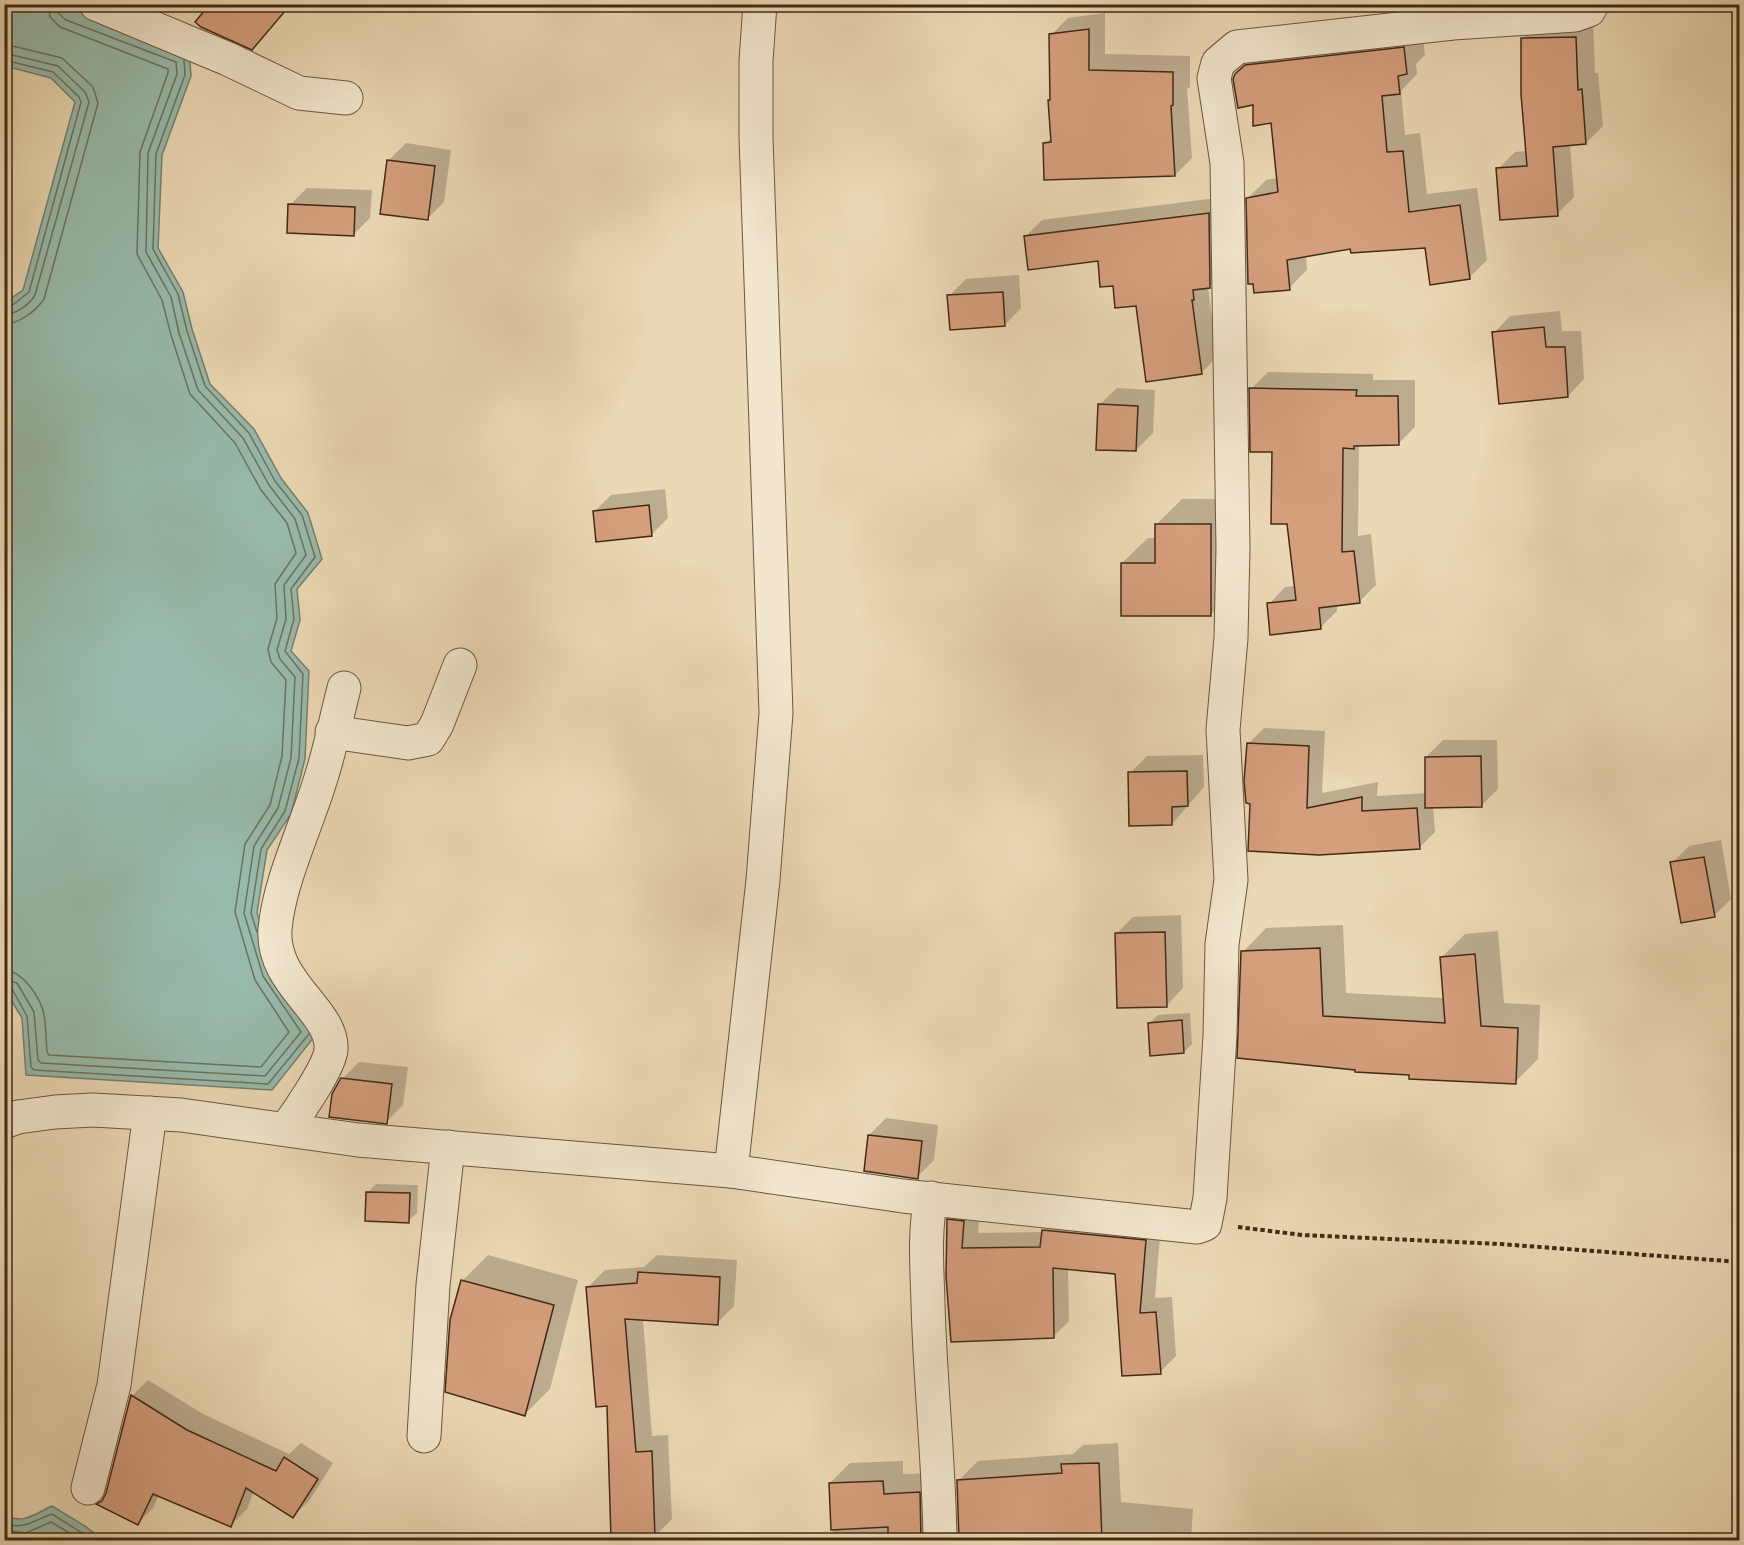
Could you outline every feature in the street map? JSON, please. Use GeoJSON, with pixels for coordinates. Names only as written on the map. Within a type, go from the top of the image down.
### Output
{"type":"FeatureCollection","features":[{"type":"Feature","properties":{"kind":"street"},"geometry":{"type":"LineString","coordinates":[[96,4],[228,59],[299,93],[346,98]]}},
{"type":"Feature","properties":{"kind":"street"},"geometry":{"type":"LineString","coordinates":[[731,1171],[764,871],[776,713],[756,137],[756,61],[760,4]]}},
{"type":"Feature","properties":{"kind":"street"},"geometry":{"type":"LineString","coordinates":[[4,1122],[18,1117],[55,1112],[93,1110],[293,1120],[358,1140],[731,1171],[903,1196],[1197,1227],[1205,1224],[1210,1198],[1213,1152],[1220,1035],[1222,944],[1231,880],[1223,730],[1231,638],[1233,537],[1227,164],[1214,78],[1218,63],[1237,47],[1453,23],[1575,15],[1589,10],[1592,4]]}},
{"type":"Feature","properties":{"kind":"street"},"geometry":{"type":"LineString","coordinates":[[332,732],[408,743],[428,739],[437,724],[460,665]]}},
{"type":"Feature","properties":{"kind":"street"},"geometry":{"type":"LineString","coordinates":[[293,1120],[319,1078],[331,1053],[326,1027],[289,980],[276,947],[275,930],[284,888],[321,780],[344,688]]}},
{"type":"Feature","properties":{"kind":"street"},"geometry":{"type":"LineString","coordinates":[[88,1488],[114,1385],[150,1113]]}},
{"type":"Feature","properties":{"kind":"street"},"geometry":{"type":"LineString","coordinates":[[424,1436],[433,1285],[448,1148]]}},
{"type":"Feature","properties":{"kind":"street"},"geometry":{"type":"LineString","coordinates":[[931,1198],[927,1230],[928,1290],[940,1540]]}},
{"type":"Feature","properties":{"kind":"path"},"geometry":{"type":"LineString","coordinates":[[1205,1224],[1302,1235],[1500,1245],[1740,1263]]}},
{"type":"Feature","properties":{"kind":"water"},"geometry":{"type":"Polygon","coordinates":[[[5,5],[63,5],[189,51],[191,76],[162,155],[158,248],[183,292],[210,384],[254,429],[281,478],[308,513],[322,559],[297,589],[300,620],[291,651],[309,671],[305,759],[291,814],[267,850],[257,913],[275,970],[318,1032],[272,1090],[26,1075],[22,1018],[4,988],[4,303],[23,290],[75,102],[51,78],[5,66],[5,5]]]}},
{"type":"Feature","properties":{"kind":"water"},"geometry":{"type":"Polygon","coordinates":[[[52,1506],[103,1540],[5,1540],[5,1515],[23,1519],[52,1506]]]}},
{"type":"Feature","properties":{"kind":"building"},"geometry":{"type":"Polygon","coordinates":[[[210,4],[291,4],[252,50],[201,27],[195,22],[210,4]]]}},
{"type":"Feature","properties":{"kind":"building"},"geometry":{"type":"Polygon","coordinates":[[[1089,29],[1089,70],[1173,72],[1173,105],[1171,106],[1175,176],[1044,180],[1043,143],[1051,142],[1048,100],[1050,100],[1049,34],[1089,29]]]}},
{"type":"Feature","properties":{"kind":"building"},"geometry":{"type":"Polygon","coordinates":[[[1576,37],[1578,90],[1582,89],[1586,144],[1553,147],[1558,216],[1500,220],[1496,168],[1527,166],[1521,94],[1521,38],[1576,37]]]}},
{"type":"Feature","properties":{"kind":"building"},"geometry":{"type":"Polygon","coordinates":[[[1404,47],[1407,74],[1398,76],[1400,94],[1382,96],[1387,152],[1403,151],[1409,212],[1460,205],[1470,279],[1430,285],[1425,248],[1351,253],[1350,249],[1287,260],[1290,290],[1254,293],[1253,284],[1248,284],[1246,198],[1278,192],[1271,123],[1253,126],[1253,105],[1238,108],[1233,79],[1235,74],[1245,65],[1404,47]]]}},
{"type":"Feature","properties":{"kind":"building"},"geometry":{"type":"Polygon","coordinates":[[[387,160],[435,166],[428,220],[380,214],[387,160]]]}},
{"type":"Feature","properties":{"kind":"building"},"geometry":{"type":"Polygon","coordinates":[[[288,204],[355,207],[354,236],[287,233],[288,204]]]}},
{"type":"Feature","properties":{"kind":"building"},"geometry":{"type":"Polygon","coordinates":[[[1209,213],[1210,288],[1193,290],[1194,300],[1192,300],[1202,374],[1146,382],[1136,306],[1115,308],[1113,286],[1100,287],[1098,261],[1028,270],[1024,236],[1209,213]]]}},
{"type":"Feature","properties":{"kind":"building"},"geometry":{"type":"Polygon","coordinates":[[[1003,292],[1005,326],[950,330],[947,295],[1003,292]]]}},
{"type":"Feature","properties":{"kind":"building"},"geometry":{"type":"Polygon","coordinates":[[[1544,327],[1546,347],[1565,347],[1568,397],[1499,404],[1492,332],[1544,327]]]}},
{"type":"Feature","properties":{"kind":"building"},"geometry":{"type":"Polygon","coordinates":[[[1249,388],[1357,390],[1356,396],[1398,396],[1399,445],[1343,448],[1342,552],[1354,551],[1360,603],[1319,608],[1321,629],[1270,635],[1267,603],[1296,600],[1287,524],[1271,524],[1272,452],[1250,452],[1249,388]]]}},
{"type":"Feature","properties":{"kind":"building"},"geometry":{"type":"Polygon","coordinates":[[[1098,404],[1138,406],[1136,451],[1096,450],[1098,404]]]}},
{"type":"Feature","properties":{"kind":"building"},"geometry":{"type":"Polygon","coordinates":[[[649,505],[652,536],[596,542],[593,511],[649,505]]]}},
{"type":"Feature","properties":{"kind":"building"},"geometry":{"type":"Polygon","coordinates":[[[1155,524],[1211,524],[1211,616],[1121,616],[1121,563],[1155,563],[1155,524]]]}},
{"type":"Feature","properties":{"kind":"building"},"geometry":{"type":"Polygon","coordinates":[[[1247,743],[1309,746],[1307,808],[1362,797],[1362,811],[1417,808],[1420,849],[1319,855],[1248,851],[1250,804],[1246,803],[1244,781],[1247,743]]]}},
{"type":"Feature","properties":{"kind":"building"},"geometry":{"type":"Polygon","coordinates":[[[1481,756],[1482,807],[1425,808],[1425,757],[1481,756]]]}},
{"type":"Feature","properties":{"kind":"building"},"geometry":{"type":"Polygon","coordinates":[[[1187,771],[1188,806],[1172,807],[1172,825],[1129,826],[1128,772],[1187,771]]]}},
{"type":"Feature","properties":{"kind":"building"},"geometry":{"type":"Polygon","coordinates":[[[1704,857],[1715,917],[1681,923],[1670,862],[1704,857]]]}},
{"type":"Feature","properties":{"kind":"building"},"geometry":{"type":"Polygon","coordinates":[[[1165,932],[1167,1007],[1117,1008],[1115,933],[1165,932]]]}},
{"type":"Feature","properties":{"kind":"building"},"geometry":{"type":"Polygon","coordinates":[[[1320,948],[1323,1016],[1445,1023],[1440,957],[1475,954],[1481,1026],[1518,1028],[1516,1084],[1409,1079],[1409,1075],[1355,1072],[1355,1070],[1237,1058],[1241,951],[1320,948]]]}},
{"type":"Feature","properties":{"kind":"building"},"geometry":{"type":"Polygon","coordinates":[[[1182,1020],[1184,1053],[1150,1056],[1148,1023],[1182,1020]]]}},
{"type":"Feature","properties":{"kind":"building"},"geometry":{"type":"Polygon","coordinates":[[[341,1078],[392,1084],[387,1124],[329,1117],[332,1094],[341,1078]]]}},
{"type":"Feature","properties":{"kind":"building"},"geometry":{"type":"Polygon","coordinates":[[[868,1135],[922,1141],[918,1179],[864,1171],[868,1135]]]}},
{"type":"Feature","properties":{"kind":"building"},"geometry":{"type":"Polygon","coordinates":[[[366,1192],[410,1193],[409,1223],[365,1221],[366,1192]]]}},
{"type":"Feature","properties":{"kind":"building"},"geometry":{"type":"Polygon","coordinates":[[[947,1219],[964,1221],[962,1248],[1040,1247],[1042,1230],[1146,1240],[1140,1313],[1156,1312],[1161,1374],[1122,1376],[1115,1274],[1053,1268],[1054,1338],[951,1342],[946,1276],[947,1219]]]}},
{"type":"Feature","properties":{"kind":"building"},"geometry":{"type":"Polygon","coordinates":[[[638,1272],[720,1277],[718,1325],[625,1319],[636,1452],[652,1451],[655,1538],[611,1539],[607,1406],[596,1407],[586,1287],[637,1283],[638,1272]]]}},
{"type":"Feature","properties":{"kind":"building"},"geometry":{"type":"Polygon","coordinates":[[[461,1280],[554,1305],[525,1416],[445,1392],[450,1320],[461,1280]]]}},
{"type":"Feature","properties":{"kind":"building"},"geometry":{"type":"Polygon","coordinates":[[[131,1395],[187,1430],[276,1471],[284,1457],[318,1479],[293,1518],[246,1488],[231,1527],[153,1494],[138,1525],[96,1504],[102,1501],[106,1493],[131,1395]]]}},
{"type":"Feature","properties":{"kind":"building"},"geometry":{"type":"Polygon","coordinates":[[[1099,1463],[1102,1540],[959,1540],[957,1480],[1062,1473],[1061,1464],[1099,1463]]]}},
{"type":"Feature","properties":{"kind":"building"},"geometry":{"type":"Polygon","coordinates":[[[883,1481],[884,1494],[920,1492],[921,1540],[888,1540],[888,1527],[831,1530],[829,1483],[883,1481]]]}}]}
